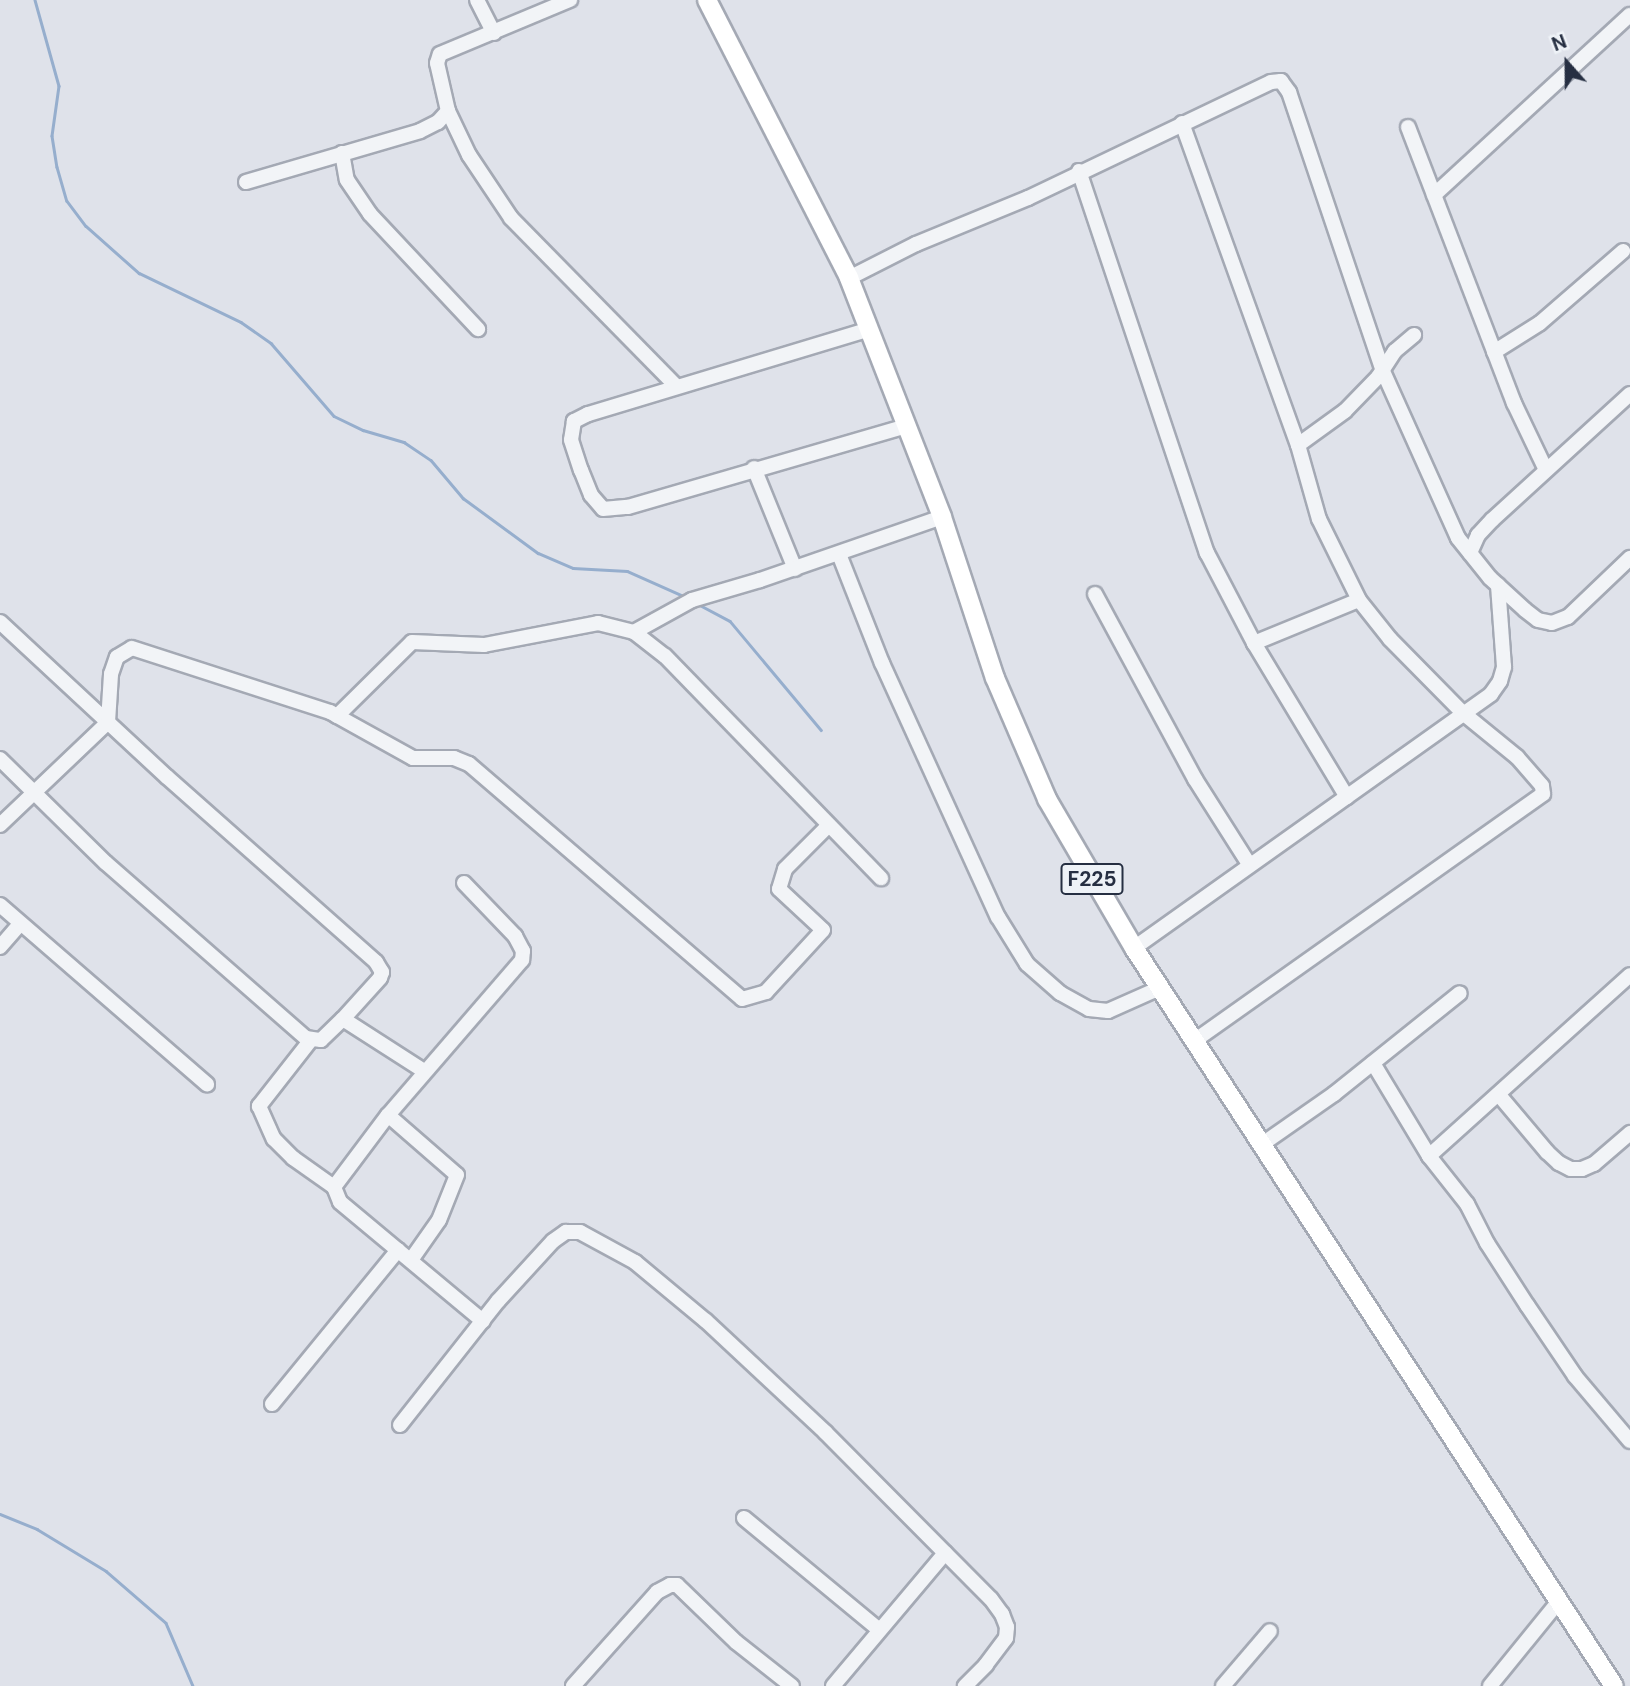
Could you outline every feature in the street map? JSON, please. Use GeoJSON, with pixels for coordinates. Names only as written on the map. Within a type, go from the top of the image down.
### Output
{"type":"FeatureCollection","features":[{"type":"Feature","properties":{"kind":"main road","name":"F225"},"geometry":{"type":"LineString","coordinates":[[707,0],[849,278],[942,517],[995,678],[1018,734],[1078,856],[1261,1145],[1614,1686]]}},
{"type":"Feature","properties":{"kind":"street"},"geometry":{"type":"LineString","coordinates":[[478,0],[494,33]]}},
{"type":"Feature","properties":{"kind":"street"},"geometry":{"type":"LineString","coordinates":[[570,0],[494,33],[450,47],[440,54],[437,63],[448,111],[469,155],[512,218],[676,386]]}},
{"type":"Feature","properties":{"kind":"street"},"geometry":{"type":"LineString","coordinates":[[1434,195],[1630,15]]}},
{"type":"Feature","properties":{"kind":"street"},"geometry":{"type":"LineString","coordinates":[[849,278],[916,244],[1027,198],[1271,82],[1281,81],[1289,92],[1382,369],[1458,538],[1498,585],[1538,620],[1552,623],[1569,617],[1630,558]]}},
{"type":"Feature","properties":{"kind":"street"},"geometry":{"type":"LineString","coordinates":[[246,182],[420,131],[438,122],[448,111]]}},
{"type":"Feature","properties":{"kind":"street"},"geometry":{"type":"LineString","coordinates":[[1182,124],[1298,445],[1319,519],[1359,600],[1390,639],[1462,713],[1517,757],[1542,786],[1543,794],[1194,1041]]}},
{"type":"Feature","properties":{"kind":"street"},"geometry":{"type":"LineString","coordinates":[[1408,127],[1494,352],[1546,470]]}},
{"type":"Feature","properties":{"kind":"street"},"geometry":{"type":"LineString","coordinates":[[342,153],[347,180],[370,214],[478,329]]}},
{"type":"Feature","properties":{"kind":"street"},"geometry":{"type":"LineString","coordinates":[[1079,171],[1207,553],[1254,643],[1347,797]]}},
{"type":"Feature","properties":{"kind":"street"},"geometry":{"type":"LineString","coordinates":[[1494,352],[1540,323],[1623,251]]}},
{"type":"Feature","properties":{"kind":"street"},"geometry":{"type":"LineString","coordinates":[[870,329],[676,386],[574,421],[570,440],[591,495],[603,509],[628,507],[754,468],[907,426]]}},
{"type":"Feature","properties":{"kind":"street"},"geometry":{"type":"LineString","coordinates":[[1298,445],[1345,411],[1395,351],[1414,335]]}},
{"type":"Feature","properties":{"kind":"street"},"geometry":{"type":"LineString","coordinates":[[1471,553],[1478,535],[1492,520],[1630,394]]}},
{"type":"Feature","properties":{"kind":"street"},"geometry":{"type":"LineString","coordinates":[[754,468],[795,569]]}},
{"type":"Feature","properties":{"kind":"street"},"geometry":{"type":"LineString","coordinates":[[634,632],[692,600],[795,569],[942,517]]}},
{"type":"Feature","properties":{"kind":"street"},"geometry":{"type":"LineString","coordinates":[[839,554],[882,663],[998,917],[1027,964],[1060,993],[1089,1009],[1108,1012],[1160,988]]}},
{"type":"Feature","properties":{"kind":"street"},"geometry":{"type":"LineString","coordinates":[[1134,948],[1491,694],[1502,674],[1498,585]]}},
{"type":"Feature","properties":{"kind":"street"},"geometry":{"type":"LineString","coordinates":[[1095,594],[1195,779],[1249,864]]}},
{"type":"Feature","properties":{"kind":"street"},"geometry":{"type":"LineString","coordinates":[[1254,643],[1359,600]]}},
{"type":"Feature","properties":{"kind":"street"},"geometry":{"type":"LineString","coordinates":[[0,622],[376,961],[382,972],[380,978],[320,1040],[310,1041],[237,981],[106,863],[0,759]]}},
{"type":"Feature","properties":{"kind":"street"},"geometry":{"type":"LineString","coordinates":[[337,716],[412,642],[484,645],[598,623],[634,632],[665,656],[881,878]]}},
{"type":"Feature","properties":{"kind":"street"},"geometry":{"type":"LineString","coordinates":[[0,825],[108,722],[111,674],[117,657],[132,648],[337,716],[412,758],[454,758],[469,764],[742,999],[766,992],[823,930],[779,889],[785,869],[829,825]]}},
{"type":"Feature","properties":{"kind":"street"},"geometry":{"type":"LineString","coordinates":[[334,1187],[424,1071],[522,960],[523,951],[515,936],[464,883]]}},
{"type":"Feature","properties":{"kind":"street"},"geometry":{"type":"LineString","coordinates":[[0,905],[207,1084]]}},
{"type":"Feature","properties":{"kind":"street"},"geometry":{"type":"LineString","coordinates":[[0,947],[20,925]]}},
{"type":"Feature","properties":{"kind":"street"},"geometry":{"type":"LineString","coordinates":[[1429,1156],[1630,975]]}},
{"type":"Feature","properties":{"kind":"street"},"geometry":{"type":"LineString","coordinates":[[1261,1145],[1373,1063],[1460,993]]}},
{"type":"Feature","properties":{"kind":"street"},"geometry":{"type":"LineString","coordinates":[[343,1019],[424,1071]]}},
{"type":"Feature","properties":{"kind":"street"},"geometry":{"type":"LineString","coordinates":[[310,1041],[259,1106],[274,1139],[293,1158],[334,1187],[340,1202],[483,1321]]}},
{"type":"Feature","properties":{"kind":"street"},"geometry":{"type":"LineString","coordinates":[[1373,1063],[1429,1156],[1467,1204],[1492,1252],[1575,1376],[1628,1438]]}},
{"type":"Feature","properties":{"kind":"street"},"geometry":{"type":"LineString","coordinates":[[1499,1094],[1547,1152],[1570,1169],[1582,1169],[1594,1164],[1630,1133]]}},
{"type":"Feature","properties":{"kind":"street"},"geometry":{"type":"LineString","coordinates":[[388,1115],[457,1175],[439,1220],[411,1260]]}},
{"type":"Feature","properties":{"kind":"street"},"geometry":{"type":"LineString","coordinates":[[400,1425],[483,1321],[553,1241],[566,1232],[580,1232],[635,1262],[706,1321],[825,1432],[990,1599],[1002,1614],[1007,1627],[1006,1638],[986,1665],[965,1686]]}},
{"type":"Feature","properties":{"kind":"street"},"geometry":{"type":"LineString","coordinates":[[272,1404],[398,1250]]}},
{"type":"Feature","properties":{"kind":"street"},"geometry":{"type":"LineString","coordinates":[[744,1518],[878,1629]]}},
{"type":"Feature","properties":{"kind":"street"},"geometry":{"type":"LineString","coordinates":[[833,1686],[944,1553]]}},
{"type":"Feature","properties":{"kind":"street"},"geometry":{"type":"LineString","coordinates":[[573,1686],[657,1592],[670,1585],[677,1585],[736,1642],[792,1686]]}},
{"type":"Feature","properties":{"kind":"street"},"geometry":{"type":"LineString","coordinates":[[1490,1686],[1559,1601]]}},
{"type":"Feature","properties":{"kind":"street"},"geometry":{"type":"LineString","coordinates":[[1223,1686],[1270,1630]]}},
{"type":"Feature","properties":{"kind":"waterway"},"geometry":{"type":"LineString","coordinates":[[35,0],[59,86],[52,136],[57,167],[67,201],[86,226],[139,273],[241,322],[271,343],[334,416],[363,430],[404,442],[431,460],[463,498],[538,553],[573,568],[627,571],[686,597]]}},
{"type":"Feature","properties":{"kind":"waterway"},"geometry":{"type":"LineString","coordinates":[[698,604],[730,621],[821,730]]}},
{"type":"Feature","properties":{"kind":"waterway"},"geometry":{"type":"LineString","coordinates":[[0,1514],[37,1529],[106,1571],[166,1623],[193,1686]]}}]}
